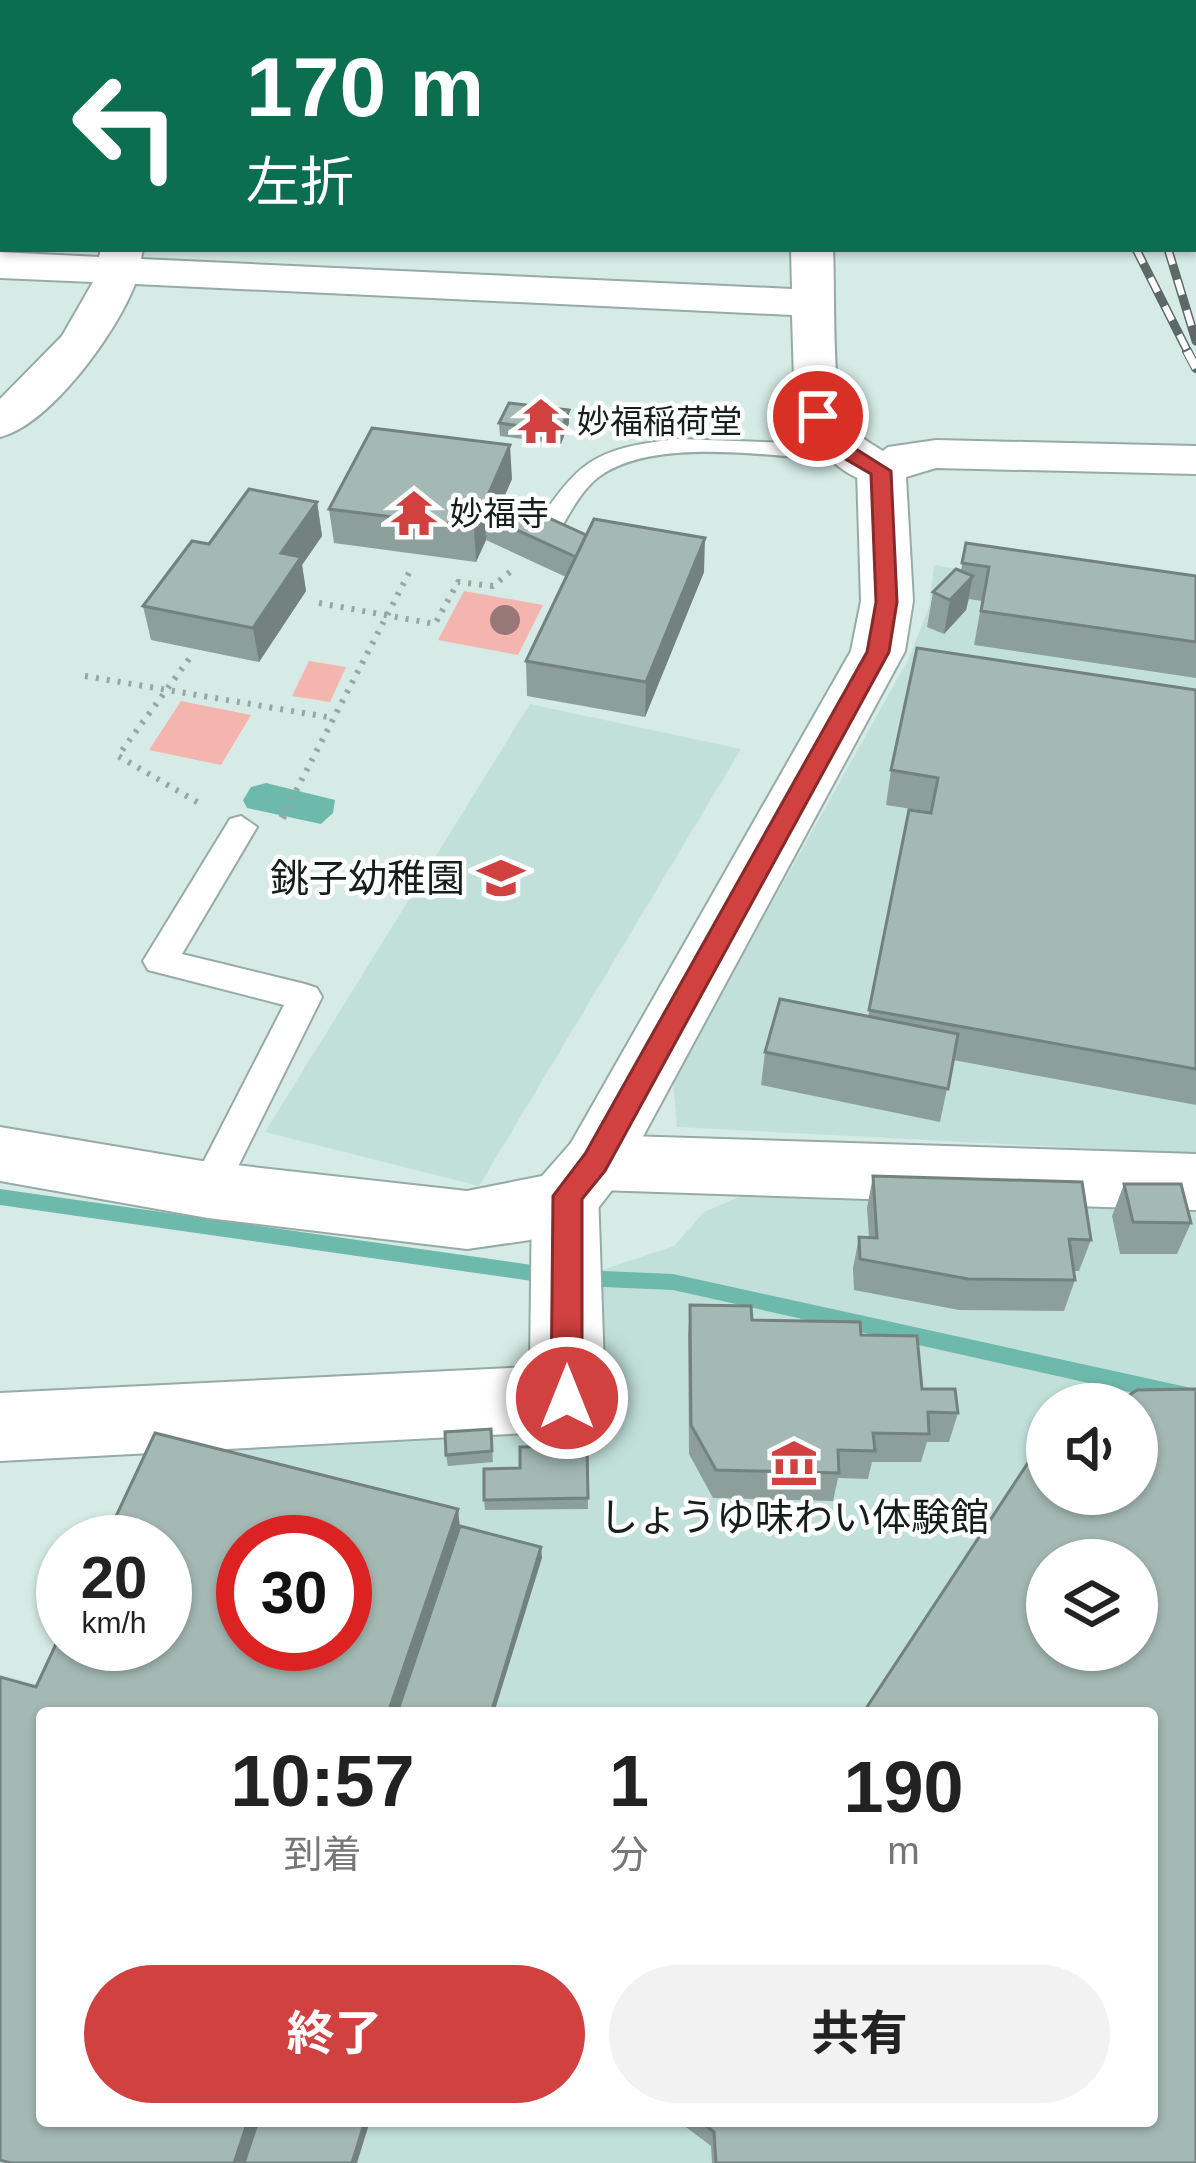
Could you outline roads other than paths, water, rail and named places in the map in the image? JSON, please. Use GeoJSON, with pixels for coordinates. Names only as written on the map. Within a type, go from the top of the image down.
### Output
{"type":"FeatureCollection","features":[{"type":"Feature","properties":{"kind":"street"},"geometry":{"type":"LineString","coordinates":[[0,1427],[567,1398],[581,1179],[878,652],[886,602],[865,462],[818,416],[812,252]]}},
{"type":"Feature","properties":{"kind":"street"},"geometry":{"type":"LineString","coordinates":[[0,265],[121,259],[816,303]]}},
{"type":"Feature","properties":{"kind":"street"},"geometry":{"type":"LineString","coordinates":[[0,423],[91,326],[121,259]]}},
{"type":"Feature","properties":{"kind":"street"},"geometry":{"type":"LineString","coordinates":[[865,462],[936,454],[1196,460]]}},
{"type":"Feature","properties":{"kind":"street"},"geometry":{"type":"LineString","coordinates":[[0,1154],[208,1190],[467,1220],[530,1211],[581,1179],[1196,1182]]}},
{"type":"Feature","properties":{"kind":"lane"},"geometry":{"type":"LineString","coordinates":[[534,548],[587,472],[615,455],[652,448],[865,462]]}},
{"type":"Feature","properties":{"kind":"lane"},"geometry":{"type":"LineString","coordinates":[[208,1190],[305,998],[160,961],[241,827]]}},
{"type":"Feature","properties":{"kind":"waterway"},"geometry":{"type":"LineString","coordinates":[[0,1197],[553,1276]]}},
{"type":"Feature","properties":{"kind":"waterway"},"geometry":{"type":"LineString","coordinates":[[581,1278],[673,1282],[1196,1398]]}},
{"type":"Feature","properties":{"kind":"railway"},"geometry":{"type":"LineString","coordinates":[[1138,252],[1189,354]]}},
{"type":"Feature","properties":{"kind":"railway"},"geometry":{"type":"LineString","coordinates":[[1169,252],[1196,341]]}},
{"type":"Feature","properties":{"kind":"railway"},"geometry":{"type":"LineString","coordinates":[[1187,351],[1196,368]]}},
{"type":"Feature","properties":{"kind":"place","name":"妙福稲荷堂"},"geometry":{"type":"Point","coordinates":[541,421]}},
{"type":"Feature","properties":{"kind":"place","name":"妙福寺"},"geometry":{"type":"Point","coordinates":[414,513]}},
{"type":"Feature","properties":{"kind":"place","name":"銚子幼稚園"},"geometry":{"type":"Point","coordinates":[501,878]}},
{"type":"Feature","properties":{"kind":"place","name":"しょうゆ味わい体験館"},"geometry":{"type":"Point","coordinates":[794,1463]}}]}
